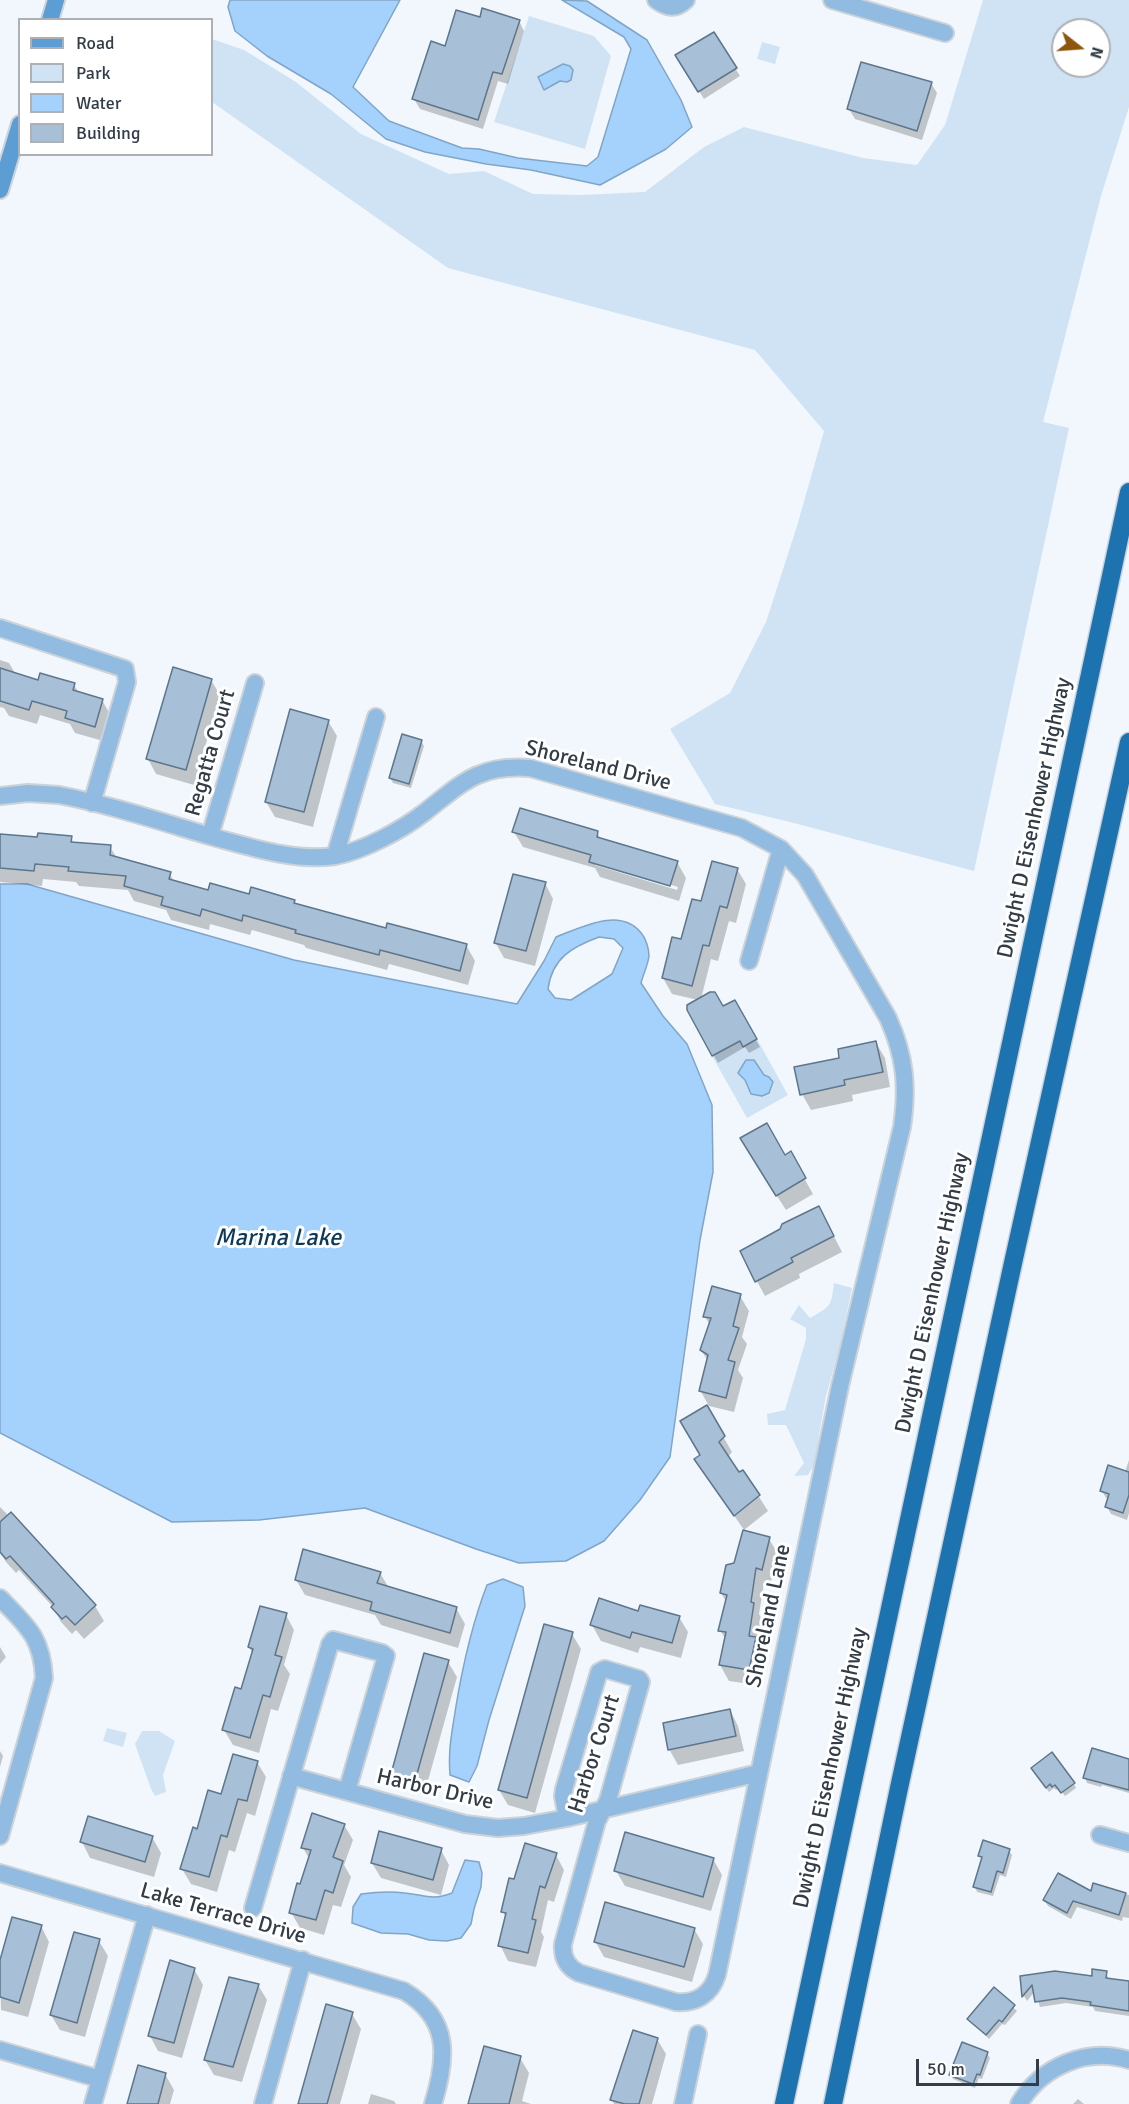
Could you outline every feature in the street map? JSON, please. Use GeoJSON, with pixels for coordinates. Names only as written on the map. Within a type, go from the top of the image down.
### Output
{"type":"FeatureCollection","features":[{"type":"Feature","properties":{"kind":"highway"},"geometry":{"type":"LineString","coordinates":[[1121,528],[1129,482]]}},
{"type":"Feature","properties":{"kind":"highway","name":"Dwight D Eisenhower Highway"},"geometry":{"type":"LineString","coordinates":[[784,2104],[1129,492]]}},
{"type":"Feature","properties":{"kind":"highway"},"geometry":{"type":"LineString","coordinates":[[833,2104],[998,1333],[1129,742]]}},
{"type":"Feature","properties":{"kind":"main road"},"geometry":{"type":"LineString","coordinates":[[51,18],[56,0]]}},
{"type":"Feature","properties":{"kind":"main road"},"geometry":{"type":"LineString","coordinates":[[0,190],[18,131]]}},
{"type":"Feature","properties":{"kind":"street"},"geometry":{"type":"LineString","coordinates":[[656,0],[665,6],[680,4]]}},
{"type":"Feature","properties":{"kind":"street"},"geometry":{"type":"LineString","coordinates":[[832,0],[945,33]]}},
{"type":"Feature","properties":{"kind":"street"},"geometry":{"type":"LineString","coordinates":[[0,628],[118,666],[126,672],[127,682],[92,803]]}},
{"type":"Feature","properties":{"kind":"street","name":"Regatta Court"},"geometry":{"type":"LineString","coordinates":[[210,836],[255,683]]}},
{"type":"Feature","properties":{"kind":"street"},"geometry":{"type":"LineString","coordinates":[[335,856],[376,717]]}},
{"type":"Feature","properties":{"kind":"street","name":"Shoreland Drive"},"geometry":{"type":"LineString","coordinates":[[0,796],[44,793],[92,803],[254,848],[283,853],[335,856],[393,833],[467,779],[482,772],[506,767],[530,768],[742,828],[781,849],[805,875],[888,1018],[901,1053],[906,1099]]}},
{"type":"Feature","properties":{"kind":"street"},"geometry":{"type":"LineString","coordinates":[[749,961],[781,849]]}},
{"type":"Feature","properties":{"kind":"street","name":"Shoreland Lane"},"geometry":{"type":"LineString","coordinates":[[566,1961],[579,1973],[676,2002],[692,2001],[702,1997],[710,1989],[717,1975],[840,1386],[902,1127],[906,1099]]}},
{"type":"Feature","properties":{"kind":"street"},"geometry":{"type":"LineString","coordinates":[[0,1598],[29,1628],[39,1645],[42,1656],[43,1685],[0,1836]]}},
{"type":"Feature","properties":{"kind":"street","name":"Harbor Drive"},"geometry":{"type":"LineString","coordinates":[[253,1908],[330,1644],[336,1640],[386,1656],[347,1791]]}},
{"type":"Feature","properties":{"kind":"street","name":"Harbor Court"},"geometry":{"type":"LineString","coordinates":[[566,1961],[562,1953],[563,1944],[597,1821],[608,1800],[641,1682],[639,1679],[605,1669],[599,1672],[564,1789],[567,1818]]}},
{"type":"Feature","properties":{"kind":"street","name":"Harbor Drive"},"geometry":{"type":"LineString","coordinates":[[291,1776],[465,1824],[484,1827],[525,1826],[567,1818],[759,1773]]}},
{"type":"Feature","properties":{"kind":"street"},"geometry":{"type":"LineString","coordinates":[[1100,1834],[1129,1843]]}},
{"type":"Feature","properties":{"kind":"street","name":"Lake Terrace Drive"},"geometry":{"type":"LineString","coordinates":[[0,1873],[397,1988],[417,1999],[427,2010],[436,2024],[443,2046],[441,2077],[433,2104]]}},
{"type":"Feature","properties":{"kind":"street"},"geometry":{"type":"LineString","coordinates":[[93,2104],[147,1915]]}},
{"type":"Feature","properties":{"kind":"street"},"geometry":{"type":"LineString","coordinates":[[263,2104],[303,1960]]}},
{"type":"Feature","properties":{"kind":"street"},"geometry":{"type":"LineString","coordinates":[[683,2104],[698,2034]]}},
{"type":"Feature","properties":{"kind":"street"},"geometry":{"type":"LineString","coordinates":[[0,2050],[100,2079]]}},
{"type":"Feature","properties":{"kind":"street"},"geometry":{"type":"LineString","coordinates":[[1020,2102],[1041,2077],[1061,2064],[1076,2059],[1100,2056],[1129,2060]]}},
{"type":"Feature","properties":{"kind":"green space"},"geometry":{"type":"Polygon","coordinates":[[[983,0],[1129,0],[1129,107],[1101,196],[1043,422],[1069,428],[974,871],[715,804],[670,729],[730,693],[766,622],[824,431],[755,350],[448,268],[213,103],[213,39],[244,50],[296,82],[361,134],[449,174],[484,171],[533,194],[580,195],[645,192],[704,147],[744,127],[863,158],[917,165],[945,125],[983,0]]]}},
{"type":"Feature","properties":{"kind":"green space"},"geometry":{"type":"Polygon","coordinates":[[[529,16],[594,36],[611,56],[585,149],[494,122],[529,16]]]}},
{"type":"Feature","properties":{"kind":"green space"},"geometry":{"type":"Polygon","coordinates":[[[762,42],[780,47],[775,64],[757,59],[762,42]]]}},
{"type":"Feature","properties":{"kind":"green space"},"geometry":{"type":"Polygon","coordinates":[[[757,1039],[788,1095],[747,1118],[712,1056],[740,1041],[757,1039]]]}},
{"type":"Feature","properties":{"kind":"green space"},"geometry":{"type":"Polygon","coordinates":[[[834,1283],[852,1288],[826,1396],[817,1460],[808,1475],[794,1476],[804,1463],[786,1425],[768,1425],[767,1414],[785,1410],[806,1339],[806,1328],[790,1319],[799,1305],[810,1318],[826,1308],[831,1301],[834,1283]]]}},
{"type":"Feature","properties":{"kind":"green space"},"geometry":{"type":"Polygon","coordinates":[[[107,1728],[127,1733],[123,1747],[103,1741],[107,1728]]]}},
{"type":"Feature","properties":{"kind":"green space"},"geometry":{"type":"Polygon","coordinates":[[[142,1731],[159,1731],[175,1741],[163,1775],[166,1792],[155,1796],[135,1744],[142,1731]]]}},
{"type":"Feature","properties":{"kind":"water"},"geometry":{"type":"Polygon","coordinates":[[[230,0],[400,0],[353,87],[389,121],[462,148],[479,149],[518,158],[587,166],[598,157],[631,49],[624,37],[562,0],[587,1],[647,40],[681,100],[692,127],[666,149],[600,185],[531,170],[425,152],[386,139],[331,94],[267,56],[235,31],[228,7],[230,0]]]}},
{"type":"Feature","properties":{"kind":"water"},"geometry":{"type":"Polygon","coordinates":[[[563,64],[570,66],[573,70],[571,80],[560,81],[544,90],[538,77],[563,64]]]}},
{"type":"Feature","properties":{"kind":"water","name":"Marina Lake"},"geometry":{"type":"Polygon","coordinates":[[[0,884],[27,884],[294,960],[517,1004],[556,937],[589,924],[612,920],[623,921],[642,934],[649,956],[641,983],[663,1016],[687,1044],[712,1105],[713,1172],[700,1240],[670,1457],[640,1500],[604,1541],[566,1561],[519,1563],[365,1508],[259,1520],[172,1522],[0,1433],[0,884]],[[599,937],[580,945],[565,955],[550,978],[548,989],[555,998],[571,1000],[612,974],[623,948],[614,939],[599,937]]]}},
{"type":"Feature","properties":{"kind":"water"},"geometry":{"type":"Polygon","coordinates":[[[746,1060],[754,1060],[764,1075],[773,1082],[769,1093],[762,1096],[751,1094],[745,1080],[738,1073],[746,1060]]]}},
{"type":"Feature","properties":{"kind":"water"},"geometry":{"type":"Polygon","coordinates":[[[503,1579],[523,1587],[525,1606],[477,1766],[469,1782],[450,1775],[450,1748],[456,1706],[468,1644],[487,1585],[503,1579]]]}},
{"type":"Feature","properties":{"kind":"water"},"geometry":{"type":"Polygon","coordinates":[[[465,1860],[479,1862],[482,1873],[481,1887],[471,1924],[461,1938],[447,1941],[429,1940],[408,1934],[381,1933],[352,1923],[353,1907],[361,1894],[394,1892],[433,1897],[452,1893],[465,1860]]]}},
{"type":"Feature","properties":{"kind":"building"},"geometry":{"type":"Polygon","coordinates":[[[482,8],[520,20],[502,74],[493,72],[478,120],[412,99],[431,41],[445,46],[456,10],[480,17],[482,8]]]}},
{"type":"Feature","properties":{"kind":"building"},"geometry":{"type":"Polygon","coordinates":[[[714,32],[737,68],[698,92],[675,55],[714,32]]]}},
{"type":"Feature","properties":{"kind":"building"},"geometry":{"type":"Polygon","coordinates":[[[861,62],[932,82],[917,131],[847,109],[861,62]]]}},
{"type":"Feature","properties":{"kind":"building"},"geometry":{"type":"Polygon","coordinates":[[[173,667],[212,679],[186,770],[146,759],[173,667]]]}},
{"type":"Feature","properties":{"kind":"building"},"geometry":{"type":"Polygon","coordinates":[[[0,668],[38,680],[40,673],[75,683],[73,690],[103,699],[95,727],[65,718],[67,711],[32,701],[29,710],[0,701],[0,668]]]}},
{"type":"Feature","properties":{"kind":"building"},"geometry":{"type":"Polygon","coordinates":[[[290,709],[329,720],[304,812],[265,802],[290,709]]]}},
{"type":"Feature","properties":{"kind":"building"},"geometry":{"type":"Polygon","coordinates":[[[402,734],[422,740],[409,784],[389,778],[402,734]]]}},
{"type":"Feature","properties":{"kind":"building"},"geometry":{"type":"Polygon","coordinates":[[[520,808],[598,831],[597,837],[678,861],[670,886],[589,862],[591,855],[512,832],[520,808]]]}},
{"type":"Feature","properties":{"kind":"building"},"geometry":{"type":"Polygon","coordinates":[[[38,833],[72,836],[71,842],[111,845],[110,855],[171,872],[169,879],[208,890],[210,883],[249,894],[251,887],[295,900],[294,903],[386,928],[387,923],[467,944],[460,971],[380,950],[379,955],[295,933],[296,930],[243,915],[242,921],[202,909],[200,916],[161,905],[163,897],[124,886],[126,876],[68,871],[69,867],[35,864],[34,871],[0,868],[0,834],[37,837],[38,833]]]}},
{"type":"Feature","properties":{"kind":"building"},"geometry":{"type":"Polygon","coordinates":[[[712,861],[738,868],[727,908],[720,906],[709,946],[703,945],[692,986],[662,978],[672,937],[681,939],[692,899],[701,901],[712,861]]]}},
{"type":"Feature","properties":{"kind":"building"},"geometry":{"type":"Polygon","coordinates":[[[513,874],[546,882],[526,951],[494,943],[513,874]]]}},
{"type":"Feature","properties":{"kind":"building"},"geometry":{"type":"Polygon","coordinates":[[[710,992],[715,992],[723,1006],[735,1000],[757,1039],[743,1047],[740,1041],[712,1056],[687,1010],[687,1005],[710,992]]]}},
{"type":"Feature","properties":{"kind":"building"},"geometry":{"type":"Polygon","coordinates":[[[876,1041],[883,1072],[844,1080],[845,1085],[800,1095],[794,1067],[839,1058],[838,1049],[876,1041]]]}},
{"type":"Feature","properties":{"kind":"building"},"geometry":{"type":"Polygon","coordinates":[[[767,1123],[785,1155],[791,1151],[806,1178],[776,1196],[740,1138],[767,1123]]]}},
{"type":"Feature","properties":{"kind":"building"},"geometry":{"type":"Polygon","coordinates":[[[819,1206],[834,1236],[791,1258],[793,1262],[755,1282],[740,1251],[780,1229],[782,1224],[819,1206]]]}},
{"type":"Feature","properties":{"kind":"building"},"geometry":{"type":"Polygon","coordinates":[[[712,1286],[741,1294],[733,1326],[739,1328],[728,1360],[735,1362],[726,1398],[699,1391],[708,1355],[700,1350],[711,1318],[703,1317],[712,1286]]]}},
{"type":"Feature","properties":{"kind":"building"},"geometry":{"type":"Polygon","coordinates":[[[707,1405],[725,1436],[719,1442],[739,1472],[743,1470],[760,1495],[734,1516],[694,1459],[700,1455],[680,1421],[707,1405]]]}},
{"type":"Feature","properties":{"kind":"building"},"geometry":{"type":"Polygon","coordinates":[[[1108,1465],[1129,1472],[1129,1495],[1123,1513],[1105,1507],[1109,1494],[1100,1491],[1108,1465]]]}},
{"type":"Feature","properties":{"kind":"building"},"geometry":{"type":"Polygon","coordinates":[[[11,1512],[96,1605],[75,1625],[66,1616],[62,1619],[51,1607],[54,1604],[10,1556],[6,1559],[0,1552],[0,1522],[11,1512]]]}},
{"type":"Feature","properties":{"kind":"building"},"geometry":{"type":"Polygon","coordinates":[[[743,1530],[770,1537],[762,1570],[756,1568],[749,1636],[756,1637],[749,1670],[719,1665],[726,1632],[718,1631],[727,1595],[720,1593],[726,1565],[734,1563],[743,1530]]]}},
{"type":"Feature","properties":{"kind":"building"},"geometry":{"type":"Polygon","coordinates":[[[303,1549],[381,1572],[377,1583],[457,1607],[450,1633],[370,1610],[372,1602],[295,1580],[303,1549]]]}},
{"type":"Feature","properties":{"kind":"building"},"geometry":{"type":"Polygon","coordinates":[[[599,1598],[638,1611],[640,1605],[680,1616],[672,1643],[632,1632],[630,1638],[590,1625],[599,1598]]]}},
{"type":"Feature","properties":{"kind":"building"},"geometry":{"type":"Polygon","coordinates":[[[260,1606],[287,1613],[275,1655],[282,1657],[270,1697],[263,1695],[250,1738],[222,1730],[235,1687],[241,1689],[253,1649],[248,1647],[260,1606]]]}},
{"type":"Feature","properties":{"kind":"building"},"geometry":{"type":"Polygon","coordinates":[[[544,1624],[573,1632],[527,1798],[498,1790],[544,1624]]]}},
{"type":"Feature","properties":{"kind":"building"},"geometry":{"type":"Polygon","coordinates":[[[424,1653],[449,1660],[415,1781],[391,1774],[424,1653]]]}},
{"type":"Feature","properties":{"kind":"building"},"geometry":{"type":"Polygon","coordinates":[[[730,1709],[736,1736],[668,1750],[663,1723],[730,1709]]]}},
{"type":"Feature","properties":{"kind":"building"},"geometry":{"type":"Polygon","coordinates":[[[1092,1748],[1129,1759],[1129,1790],[1083,1778],[1092,1748]]]}},
{"type":"Feature","properties":{"kind":"building"},"geometry":{"type":"Polygon","coordinates":[[[1052,1752],[1075,1783],[1061,1793],[1055,1785],[1052,1787],[1050,1784],[1046,1788],[1031,1768],[1052,1752]]]}},
{"type":"Feature","properties":{"kind":"building"},"geometry":{"type":"Polygon","coordinates":[[[233,1754],[258,1761],[247,1801],[238,1799],[227,1837],[221,1835],[209,1877],[180,1869],[193,1827],[197,1829],[208,1790],[221,1794],[233,1754]]]}},
{"type":"Feature","properties":{"kind":"building"},"geometry":{"type":"Polygon","coordinates":[[[312,1813],[345,1824],[333,1857],[343,1861],[333,1893],[325,1890],[316,1920],[289,1913],[297,1883],[300,1884],[311,1850],[301,1848],[312,1813]]]}},
{"type":"Feature","properties":{"kind":"building"},"geometry":{"type":"Polygon","coordinates":[[[88,1816],[153,1836],[145,1862],[80,1842],[88,1816]]]}},
{"type":"Feature","properties":{"kind":"building"},"geometry":{"type":"Polygon","coordinates":[[[379,1831],[442,1848],[433,1880],[371,1863],[379,1831]]]}},
{"type":"Feature","properties":{"kind":"building"},"geometry":{"type":"Polygon","coordinates":[[[625,1832],[714,1858],[703,1897],[614,1871],[625,1832]]]}},
{"type":"Feature","properties":{"kind":"building"},"geometry":{"type":"Polygon","coordinates":[[[983,1840],[1010,1849],[1003,1873],[997,1871],[991,1892],[973,1887],[982,1857],[978,1856],[983,1840]]]}},
{"type":"Feature","properties":{"kind":"building"},"geometry":{"type":"Polygon","coordinates":[[[525,1843],[557,1853],[545,1888],[540,1886],[532,1919],[536,1920],[528,1953],[498,1946],[506,1913],[501,1912],[509,1878],[514,1879],[525,1843]]]}},
{"type":"Feature","properties":{"kind":"building"},"geometry":{"type":"Polygon","coordinates":[[[1058,1873],[1091,1891],[1093,1883],[1126,1893],[1119,1915],[1073,1901],[1067,1913],[1043,1900],[1058,1873]]]}},
{"type":"Feature","properties":{"kind":"building"},"geometry":{"type":"Polygon","coordinates":[[[605,1902],[695,1928],[684,1967],[594,1942],[605,1902]]]}},
{"type":"Feature","properties":{"kind":"building"},"geometry":{"type":"Polygon","coordinates":[[[12,1917],[42,1925],[19,2003],[0,1997],[0,1960],[12,1917]]]}},
{"type":"Feature","properties":{"kind":"building"},"geometry":{"type":"Polygon","coordinates":[[[74,1932],[100,1939],[77,2023],[50,2015],[74,1932]]]}},
{"type":"Feature","properties":{"kind":"building"},"geometry":{"type":"Polygon","coordinates":[[[170,1960],[195,1968],[174,2043],[148,2036],[170,1960]]]}},
{"type":"Feature","properties":{"kind":"building"},"geometry":{"type":"Polygon","coordinates":[[[1092,1969],[1107,1971],[1106,1978],[1129,1981],[1129,2011],[1062,1998],[1035,2002],[1032,1985],[1022,1997],[1020,1976],[1055,1971],[1092,1976],[1092,1969]]]}},
{"type":"Feature","properties":{"kind":"building"},"geometry":{"type":"Polygon","coordinates":[[[229,1977],[259,1984],[233,2067],[204,2060],[229,1977]]]}},
{"type":"Feature","properties":{"kind":"building"},"geometry":{"type":"Polygon","coordinates":[[[994,1987],[1015,2005],[1002,2022],[999,2020],[986,2035],[967,2019],[994,1987]]]}},
{"type":"Feature","properties":{"kind":"building"},"geometry":{"type":"Polygon","coordinates":[[[326,2004],[353,2012],[327,2104],[298,2104],[326,2004]]]}},
{"type":"Feature","properties":{"kind":"building"},"geometry":{"type":"Polygon","coordinates":[[[633,2030],[658,2038],[639,2104],[625,2104],[610,2100],[633,2030]]]}},
{"type":"Feature","properties":{"kind":"building"},"geometry":{"type":"Polygon","coordinates":[[[962,2042],[988,2052],[980,2075],[977,2074],[973,2084],[949,2075],[962,2042]]]}},
{"type":"Feature","properties":{"kind":"building"},"geometry":{"type":"Polygon","coordinates":[[[484,2046],[521,2056],[509,2104],[468,2104],[484,2046]]]}},
{"type":"Feature","properties":{"kind":"building"},"geometry":{"type":"Polygon","coordinates":[[[138,2065],[166,2073],[158,2104],[127,2104],[138,2065]]]}}]}
